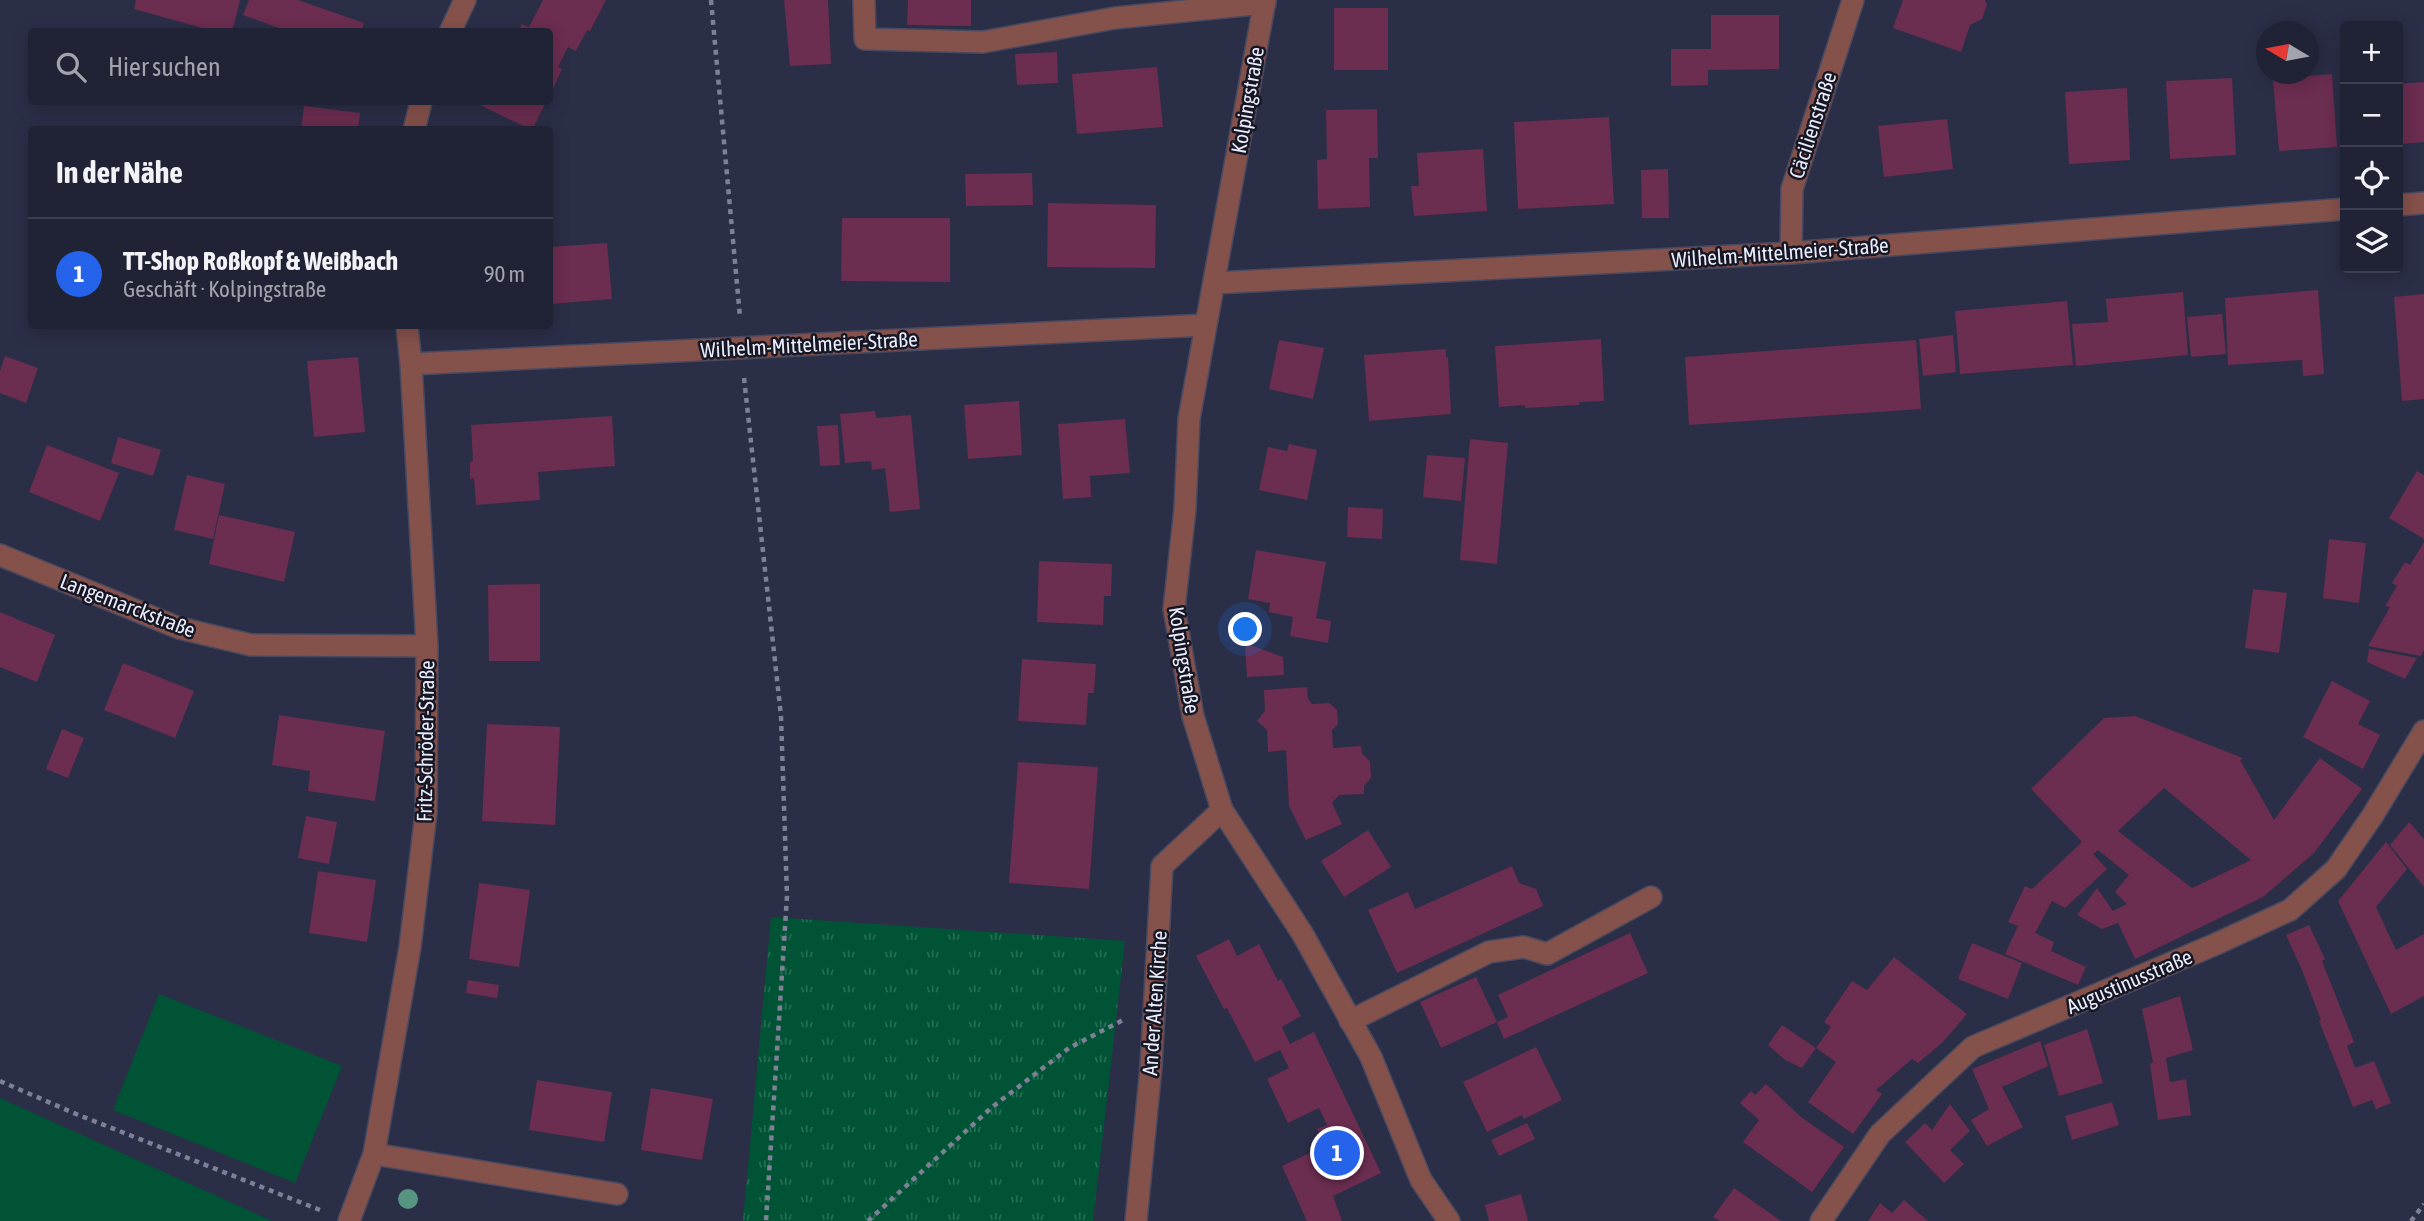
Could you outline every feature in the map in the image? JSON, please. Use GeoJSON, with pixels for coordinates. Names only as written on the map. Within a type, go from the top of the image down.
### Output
{"type":"FeatureCollection","features":[{"type":"Feature","properties":{"kind":"street"},"geometry":{"type":"LineString","coordinates":[[864,0],[865,39],[983,42],[1115,18],[1265,1]]}},
{"type":"Feature","properties":{"kind":"street","name":"Cäcilienstraße"},"geometry":{"type":"LineString","coordinates":[[1791,253],[1792,189],[1853,0]]}},
{"type":"Feature","properties":{"kind":"street"},"geometry":{"type":"LineString","coordinates":[[452,28],[463,1]]}},
{"type":"Feature","properties":{"kind":"street","name":"Kolpingstraße"},"geometry":{"type":"LineString","coordinates":[[1265,1],[1189,419],[1185,509],[1174,609],[1193,716],[1222,810],[1302,933],[1371,1057],[1420,1180],[1449,1221]]}},
{"type":"Feature","properties":{"kind":"street"},"geometry":{"type":"LineString","coordinates":[[415,126],[420,105]]}},
{"type":"Feature","properties":{"kind":"street"},"geometry":{"type":"LineString","coordinates":[[2403,205],[2424,203]]}},
{"type":"Feature","properties":{"kind":"street","name":"Wilhelm-Mittelmeier-Straße"},"geometry":{"type":"LineString","coordinates":[[1214,283],[1791,253],[2340,209]]}},
{"type":"Feature","properties":{"kind":"street","name":"Wilhelm-Mittelmeier-Straße"},"geometry":{"type":"LineString","coordinates":[[411,364],[1206,325]]}},
{"type":"Feature","properties":{"kind":"street","name":"Fritz-Schröder-Straße"},"geometry":{"type":"LineString","coordinates":[[349,1221],[374,1154],[410,947],[426,813],[428,646],[407,329]]}},
{"type":"Feature","properties":{"kind":"street","name":"Langemarckstraße"},"geometry":{"type":"LineString","coordinates":[[0,555],[179,628],[251,645],[428,646]]}},
{"type":"Feature","properties":{"kind":"street","name":"Augustinusstraße"},"geometry":{"type":"LineString","coordinates":[[1821,1221],[1880,1134],[1973,1048],[2290,910],[2336,869],[2424,731]]}},
{"type":"Feature","properties":{"kind":"street","name":"An der Alten Kirche"},"geometry":{"type":"LineString","coordinates":[[1136,1221],[1155,1004],[1162,866],[1222,810]]}},
{"type":"Feature","properties":{"kind":"street"},"geometry":{"type":"LineString","coordinates":[[1350,1021],[1489,952],[1524,947],[1546,954],[1651,897]]}},
{"type":"Feature","properties":{"kind":"street"},"geometry":{"type":"LineString","coordinates":[[374,1154],[617,1194]]}},
{"type":"Feature","properties":{"kind":"path"},"geometry":{"type":"LineString","coordinates":[[711,0],[744,379],[781,716],[786,882],[766,1221]]}},
{"type":"Feature","properties":{"kind":"path"},"geometry":{"type":"LineString","coordinates":[[868,1221],[991,1108],[1069,1048],[1155,1004]]}},
{"type":"Feature","properties":{"kind":"path"},"geometry":{"type":"LineString","coordinates":[[0,1081],[76,1114],[323,1211]]}},
{"type":"Feature","properties":{"kind":"path"},"geometry":{"type":"LineString","coordinates":[[2411,1221],[2424,1204]]}},
{"type":"Feature","properties":{"kind":"green space"},"geometry":{"type":"Polygon","coordinates":[[[771,917],[1125,941],[1093,1221],[743,1221],[771,917]]]}},
{"type":"Feature","properties":{"kind":"green space"},"geometry":{"type":"Polygon","coordinates":[[[159,994],[342,1066],[295,1183],[113,1110],[159,994]]]}},
{"type":"Feature","properties":{"kind":"green space"},"geometry":{"type":"Polygon","coordinates":[[[0,1098],[272,1221],[0,1221],[0,1098]]]}},
{"type":"Feature","properties":{"kind":"building"},"geometry":{"type":"Polygon","coordinates":[[[136,0],[240,0],[233,28],[203,28],[134,9],[136,0]]]}},
{"type":"Feature","properties":{"kind":"building"},"geometry":{"type":"Polygon","coordinates":[[[249,0],[298,0],[364,23],[362,28],[279,28],[243,15],[249,0]]]}},
{"type":"Feature","properties":{"kind":"building"},"geometry":{"type":"Polygon","coordinates":[[[543,0],[606,0],[576,51],[568,47],[558,67],[562,69],[553,88],[553,28],[520,28],[522,24],[529,27],[543,0]]]}},
{"type":"Feature","properties":{"kind":"building"},"geometry":{"type":"Polygon","coordinates":[[[784,0],[828,0],[831,64],[790,66],[784,0]]]}},
{"type":"Feature","properties":{"kind":"building"},"geometry":{"type":"Polygon","coordinates":[[[908,0],[971,0],[971,26],[907,25],[908,0]]]}},
{"type":"Feature","properties":{"kind":"building"},"geometry":{"type":"Polygon","coordinates":[[[1903,0],[1985,0],[1987,5],[1982,19],[1970,25],[1961,52],[1893,28],[1903,0]]]}},
{"type":"Feature","properties":{"kind":"building"},"geometry":{"type":"Polygon","coordinates":[[[1334,8],[1388,8],[1388,70],[1334,70],[1334,8]]]}},
{"type":"Feature","properties":{"kind":"building"},"geometry":{"type":"Polygon","coordinates":[[[1711,15],[1779,15],[1779,69],[1708,70],[1708,85],[1671,86],[1671,49],[1711,49],[1711,15]]]}},
{"type":"Feature","properties":{"kind":"building"},"geometry":{"type":"Polygon","coordinates":[[[1057,52],[1058,83],[1017,85],[1015,54],[1057,52]]]}},
{"type":"Feature","properties":{"kind":"building"},"geometry":{"type":"Polygon","coordinates":[[[1157,67],[1163,127],[1077,134],[1072,74],[1157,67]]]}},
{"type":"Feature","properties":{"kind":"building"},"geometry":{"type":"Polygon","coordinates":[[[2332,74],[2337,147],[2279,151],[2273,84],[2319,84],[2319,75],[2332,74]]]}},
{"type":"Feature","properties":{"kind":"building"},"geometry":{"type":"Polygon","coordinates":[[[2232,78],[2236,155],[2170,159],[2166,81],[2232,78]]]}},
{"type":"Feature","properties":{"kind":"building"},"geometry":{"type":"Polygon","coordinates":[[[2424,82],[2424,142],[2403,144],[2403,84],[2424,82]]]}},
{"type":"Feature","properties":{"kind":"building"},"geometry":{"type":"Polygon","coordinates":[[[2127,88],[2130,160],[2069,164],[2065,92],[2127,88]]]}},
{"type":"Feature","properties":{"kind":"building"},"geometry":{"type":"Polygon","coordinates":[[[480,105],[544,105],[534,126],[524,126],[480,105]]]}},
{"type":"Feature","properties":{"kind":"building"},"geometry":{"type":"Polygon","coordinates":[[[304,106],[360,113],[358,126],[302,126],[304,106]]]}},
{"type":"Feature","properties":{"kind":"building"},"geometry":{"type":"Polygon","coordinates":[[[1377,109],[1378,158],[1369,158],[1370,207],[1318,209],[1317,160],[1327,159],[1326,110],[1377,109]]]}},
{"type":"Feature","properties":{"kind":"building"},"geometry":{"type":"Polygon","coordinates":[[[1609,117],[1614,204],[1518,209],[1514,122],[1609,117]]]}},
{"type":"Feature","properties":{"kind":"building"},"geometry":{"type":"Polygon","coordinates":[[[1947,119],[1953,169],[1884,177],[1878,126],[1947,119]]]}},
{"type":"Feature","properties":{"kind":"building"},"geometry":{"type":"Polygon","coordinates":[[[1483,149],[1487,211],[1414,216],[1411,186],[1419,186],[1417,153],[1483,149]]]}},
{"type":"Feature","properties":{"kind":"building"},"geometry":{"type":"Polygon","coordinates":[[[1668,169],[1669,218],[1642,218],[1641,170],[1668,169]]]}},
{"type":"Feature","properties":{"kind":"building"},"geometry":{"type":"Polygon","coordinates":[[[1032,173],[1033,205],[966,206],[965,174],[1032,173]]]}},
{"type":"Feature","properties":{"kind":"building"},"geometry":{"type":"Polygon","coordinates":[[[1048,203],[1156,205],[1155,268],[1047,267],[1048,203]]]}},
{"type":"Feature","properties":{"kind":"building"},"geometry":{"type":"Polygon","coordinates":[[[842,218],[950,218],[950,282],[841,281],[842,218]]]}},
{"type":"Feature","properties":{"kind":"building"},"geometry":{"type":"Polygon","coordinates":[[[607,243],[612,299],[553,304],[553,247],[607,243]]]}},
{"type":"Feature","properties":{"kind":"building"},"geometry":{"type":"Polygon","coordinates":[[[2318,290],[2324,374],[2303,376],[2302,360],[2228,365],[2225,298],[2318,290]]]}},
{"type":"Feature","properties":{"kind":"building"},"geometry":{"type":"Polygon","coordinates":[[[2183,292],[2188,355],[2076,366],[2072,324],[2108,322],[2106,299],[2183,292]]]}},
{"type":"Feature","properties":{"kind":"building"},"geometry":{"type":"Polygon","coordinates":[[[2424,294],[2424,399],[2402,401],[2394,297],[2424,294]]]}},
{"type":"Feature","properties":{"kind":"building"},"geometry":{"type":"Polygon","coordinates":[[[2067,301],[2073,365],[1960,374],[1955,311],[2067,301]]]}},
{"type":"Feature","properties":{"kind":"building"},"geometry":{"type":"Polygon","coordinates":[[[2222,314],[2226,354],[2191,357],[2187,317],[2222,314]]]}},
{"type":"Feature","properties":{"kind":"building"},"geometry":{"type":"Polygon","coordinates":[[[1953,335],[1956,372],[1923,376],[1919,339],[1953,335]]]}},
{"type":"Feature","properties":{"kind":"building"},"geometry":{"type":"Polygon","coordinates":[[[1601,339],[1604,401],[1580,402],[1579,405],[1499,407],[1495,346],[1601,339]]]}},
{"type":"Feature","properties":{"kind":"building"},"geometry":{"type":"Polygon","coordinates":[[[1279,340],[1324,348],[1313,399],[1269,389],[1279,340]]]}},
{"type":"Feature","properties":{"kind":"building"},"geometry":{"type":"Polygon","coordinates":[[[1916,340],[1921,409],[1689,425],[1685,357],[1916,340]]]}},
{"type":"Feature","properties":{"kind":"building"},"geometry":{"type":"Polygon","coordinates":[[[1446,349],[1451,414],[1369,421],[1364,355],[1446,349]]]}},
{"type":"Feature","properties":{"kind":"building"},"geometry":{"type":"Polygon","coordinates":[[[5,356],[38,368],[26,403],[0,393],[0,371],[5,356]]]}},
{"type":"Feature","properties":{"kind":"building"},"geometry":{"type":"Polygon","coordinates":[[[358,357],[365,432],[314,437],[307,361],[358,357]]]}},
{"type":"Feature","properties":{"kind":"building"},"geometry":{"type":"Polygon","coordinates":[[[1019,401],[1022,455],[968,459],[964,405],[1019,401]]]}},
{"type":"Feature","properties":{"kind":"building"},"geometry":{"type":"Polygon","coordinates":[[[875,411],[876,418],[911,415],[920,509],[890,512],[885,468],[872,470],[871,461],[845,463],[840,414],[875,411]]]}},
{"type":"Feature","properties":{"kind":"building"},"geometry":{"type":"Polygon","coordinates":[[[612,416],[615,466],[538,472],[540,500],[476,505],[474,478],[470,479],[470,462],[473,461],[471,425],[612,416]]]}},
{"type":"Feature","properties":{"kind":"building"},"geometry":{"type":"Polygon","coordinates":[[[1125,419],[1130,473],[1090,476],[1091,497],[1063,499],[1058,424],[1125,419]]]}},
{"type":"Feature","properties":{"kind":"building"},"geometry":{"type":"Polygon","coordinates":[[[838,425],[840,465],[820,466],[817,426],[838,425]]]}},
{"type":"Feature","properties":{"kind":"building"},"geometry":{"type":"Polygon","coordinates":[[[118,437],[161,450],[153,476],[111,463],[118,437]]]}},
{"type":"Feature","properties":{"kind":"building"},"geometry":{"type":"Polygon","coordinates":[[[1470,439],[1508,443],[1497,564],[1460,560],[1470,439]]]}},
{"type":"Feature","properties":{"kind":"building"},"geometry":{"type":"Polygon","coordinates":[[[1289,444],[1317,450],[1307,500],[1259,490],[1268,447],[1287,451],[1289,444]]]}},
{"type":"Feature","properties":{"kind":"building"},"geometry":{"type":"Polygon","coordinates":[[[47,445],[119,473],[100,521],[29,492],[47,445]]]}},
{"type":"Feature","properties":{"kind":"building"},"geometry":{"type":"Polygon","coordinates":[[[1427,455],[1465,458],[1461,501],[1423,497],[1427,455]]]}},
{"type":"Feature","properties":{"kind":"building"},"geometry":{"type":"Polygon","coordinates":[[[2417,471],[2424,475],[2424,539],[2389,518],[2417,471]]]}},
{"type":"Feature","properties":{"kind":"building"},"geometry":{"type":"Polygon","coordinates":[[[187,475],[225,484],[213,539],[174,530],[187,475]]]}},
{"type":"Feature","properties":{"kind":"building"},"geometry":{"type":"Polygon","coordinates":[[[1348,507],[1383,509],[1382,539],[1347,537],[1348,507]]]}},
{"type":"Feature","properties":{"kind":"building"},"geometry":{"type":"Polygon","coordinates":[[[219,515],[295,532],[284,582],[209,564],[219,515]]]}},
{"type":"Feature","properties":{"kind":"building"},"geometry":{"type":"Polygon","coordinates":[[[2329,539],[2366,543],[2359,603],[2323,598],[2329,539]]]}},
{"type":"Feature","properties":{"kind":"building"},"geometry":{"type":"Polygon","coordinates":[[[2424,542],[2424,650],[2421,656],[2368,646],[2390,607],[2385,606],[2397,586],[2392,583],[2405,562],[2410,565],[2424,542]]]}},
{"type":"Feature","properties":{"kind":"building"},"geometry":{"type":"Polygon","coordinates":[[[1256,550],[1326,562],[1316,618],[1331,621],[1328,643],[1290,636],[1293,617],[1269,612],[1270,603],[1248,599],[1256,550]]]}},
{"type":"Feature","properties":{"kind":"building"},"geometry":{"type":"Polygon","coordinates":[[[1039,561],[1112,564],[1111,596],[1104,596],[1103,625],[1037,622],[1039,561]]]}},
{"type":"Feature","properties":{"kind":"building"},"geometry":{"type":"Polygon","coordinates":[[[540,584],[540,661],[489,661],[488,585],[540,584]]]}},
{"type":"Feature","properties":{"kind":"building"},"geometry":{"type":"Polygon","coordinates":[[[2253,589],[2287,593],[2279,653],[2245,648],[2253,589]]]}},
{"type":"Feature","properties":{"kind":"building"},"geometry":{"type":"Polygon","coordinates":[[[0,612],[55,635],[37,682],[0,667],[0,612]]]}},
{"type":"Feature","properties":{"kind":"building"},"geometry":{"type":"Polygon","coordinates":[[[1245,643],[1283,657],[1284,675],[1247,677],[1245,643]]]}},
{"type":"Feature","properties":{"kind":"building"},"geometry":{"type":"Polygon","coordinates":[[[2369,649],[2417,658],[2405,679],[2367,662],[2369,649]]]}},
{"type":"Feature","properties":{"kind":"building"},"geometry":{"type":"Polygon","coordinates":[[[1022,659],[1096,664],[1094,693],[1088,693],[1086,725],[1018,721],[1022,659]]]}},
{"type":"Feature","properties":{"kind":"building"},"geometry":{"type":"Polygon","coordinates":[[[123,663],[194,691],[175,738],[104,710],[123,663]]]}},
{"type":"Feature","properties":{"kind":"building"},"geometry":{"type":"Polygon","coordinates":[[[2332,681],[2370,701],[2358,724],[2380,735],[2363,769],[2303,737],[2332,681]]]}},
{"type":"Feature","properties":{"kind":"building"},"geometry":{"type":"Polygon","coordinates":[[[1307,687],[1308,699],[1312,704],[1329,703],[1337,710],[1338,724],[1332,730],[1333,748],[1361,746],[1362,754],[1370,761],[1371,778],[1364,786],[1364,794],[1339,795],[1332,803],[1342,824],[1306,840],[1289,806],[1286,750],[1268,752],[1267,730],[1257,721],[1265,711],[1264,690],[1307,687]]]}},
{"type":"Feature","properties":{"kind":"building"},"geometry":{"type":"Polygon","coordinates":[[[279,715],[385,731],[375,801],[308,791],[310,771],[272,765],[279,715]]]}},
{"type":"Feature","properties":{"kind":"building"},"geometry":{"type":"Polygon","coordinates":[[[2135,716],[2243,758],[2240,760],[2274,820],[2320,758],[2362,789],[2314,853],[2263,897],[2135,959],[2118,923],[2102,929],[2077,915],[2097,888],[2113,911],[2127,904],[2115,892],[2129,875],[2098,850],[2093,854],[2107,869],[2065,908],[2052,901],[2035,933],[2054,942],[2051,951],[2086,967],[2078,985],[2005,954],[2018,926],[2008,922],[2025,886],[2032,889],[2082,842],[2031,789],[2104,718],[2135,716]],[[2164,788],[2118,831],[2192,888],[2251,860],[2164,788]]]}},
{"type":"Feature","properties":{"kind":"building"},"geometry":{"type":"Polygon","coordinates":[[[487,724],[560,727],[555,825],[482,821],[487,724]]]}},
{"type":"Feature","properties":{"kind":"building"},"geometry":{"type":"Polygon","coordinates":[[[62,729],[84,738],[68,778],[46,769],[62,729]]]}},
{"type":"Feature","properties":{"kind":"building"},"geometry":{"type":"Polygon","coordinates":[[[1018,762],[1098,767],[1089,889],[1009,883],[1018,762]]]}},
{"type":"Feature","properties":{"kind":"building"},"geometry":{"type":"Polygon","coordinates":[[[306,816],[337,822],[329,864],[298,858],[306,816]]]}},
{"type":"Feature","properties":{"kind":"building"},"geometry":{"type":"Polygon","coordinates":[[[2409,822],[2424,839],[2424,887],[2390,845],[2409,822]]]}},
{"type":"Feature","properties":{"kind":"building"},"geometry":{"type":"Polygon","coordinates":[[[1368,830],[1391,867],[1344,897],[1321,861],[1368,830]]]}},
{"type":"Feature","properties":{"kind":"building"},"geometry":{"type":"Polygon","coordinates":[[[2386,842],[2407,869],[2376,907],[2396,950],[2424,934],[2424,996],[2391,1014],[2338,901],[2386,842]]]}},
{"type":"Feature","properties":{"kind":"building"},"geometry":{"type":"Polygon","coordinates":[[[1512,866],[1519,883],[1536,889],[1543,906],[1397,973],[1368,910],[1408,892],[1415,909],[1512,866]]]}},
{"type":"Feature","properties":{"kind":"building"},"geometry":{"type":"Polygon","coordinates":[[[318,871],[376,880],[367,942],[309,933],[318,871]]]}},
{"type":"Feature","properties":{"kind":"building"},"geometry":{"type":"Polygon","coordinates":[[[479,883],[530,890],[519,967],[469,959],[479,883]]]}},
{"type":"Feature","properties":{"kind":"building"},"geometry":{"type":"Polygon","coordinates":[[[2309,925],[2325,959],[2322,961],[2354,1042],[2347,1046],[2355,1068],[2374,1061],[2391,1103],[2376,1109],[2372,1100],[2353,1107],[2302,970],[2286,935],[2309,925]]]}},
{"type":"Feature","properties":{"kind":"building"},"geometry":{"type":"Polygon","coordinates":[[[1630,933],[1648,973],[1504,1039],[1497,1022],[1508,1017],[1498,995],[1630,933]]]}},
{"type":"Feature","properties":{"kind":"building"},"geometry":{"type":"Polygon","coordinates":[[[1229,939],[1237,956],[1259,944],[1278,981],[1281,979],[1301,1016],[1282,1027],[1290,1044],[1314,1032],[1381,1173],[1333,1196],[1342,1221],[1307,1221],[1282,1166],[1325,1146],[1317,1129],[1327,1125],[1319,1108],[1288,1123],[1267,1079],[1289,1068],[1280,1050],[1255,1062],[1196,956],[1229,939]]]}},
{"type":"Feature","properties":{"kind":"building"},"geometry":{"type":"Polygon","coordinates":[[[1972,943],[2022,963],[2008,999],[1958,979],[1972,943]]]}},
{"type":"Feature","properties":{"kind":"building"},"geometry":{"type":"Polygon","coordinates":[[[1894,957],[1967,1014],[1943,1042],[1918,1063],[1912,1059],[1876,1090],[1882,1094],[1853,1134],[1808,1102],[1836,1062],[1816,1048],[1831,1027],[1824,1022],[1852,981],[1867,990],[1894,957]]]}},
{"type":"Feature","properties":{"kind":"building"},"geometry":{"type":"Polygon","coordinates":[[[1476,977],[1497,1022],[1441,1048],[1420,1002],[1476,977]]]}},
{"type":"Feature","properties":{"kind":"building"},"geometry":{"type":"Polygon","coordinates":[[[468,980],[499,985],[497,998],[466,993],[468,980]]]}},
{"type":"Feature","properties":{"kind":"building"},"geometry":{"type":"Polygon","coordinates":[[[2180,996],[2193,1050],[2166,1058],[2170,1082],[2186,1079],[2191,1115],[2158,1120],[2150,1064],[2153,1062],[2142,1009],[2180,996]]]}},
{"type":"Feature","properties":{"kind":"building"},"geometry":{"type":"Polygon","coordinates":[[[1782,1025],[1816,1048],[1802,1068],[1785,1060],[1768,1045],[1782,1025]]]}},
{"type":"Feature","properties":{"kind":"building"},"geometry":{"type":"Polygon","coordinates":[[[2087,1029],[2103,1083],[2059,1096],[2044,1045],[2087,1029]]]}},
{"type":"Feature","properties":{"kind":"building"},"geometry":{"type":"Polygon","coordinates":[[[2040,1041],[2048,1066],[2002,1087],[2023,1127],[1987,1146],[1971,1120],[1989,1109],[1972,1069],[2040,1041]]]}},
{"type":"Feature","properties":{"kind":"building"},"geometry":{"type":"Polygon","coordinates":[[[1536,1047],[1562,1100],[1524,1119],[1522,1115],[1487,1132],[1463,1082],[1536,1047]]]}},
{"type":"Feature","properties":{"kind":"building"},"geometry":{"type":"Polygon","coordinates":[[[537,1080],[612,1092],[604,1142],[529,1130],[537,1080]]]}},
{"type":"Feature","properties":{"kind":"building"},"geometry":{"type":"Polygon","coordinates":[[[1766,1084],[1801,1117],[1844,1147],[1812,1192],[1743,1142],[1759,1120],[1740,1103],[1751,1091],[1755,1095],[1766,1084]]]}},
{"type":"Feature","properties":{"kind":"building"},"geometry":{"type":"Polygon","coordinates":[[[651,1088],[713,1099],[702,1160],[641,1150],[651,1088]]]}},
{"type":"Feature","properties":{"kind":"building"},"geometry":{"type":"Polygon","coordinates":[[[2112,1102],[2119,1125],[2072,1140],[2065,1116],[2112,1102]]]}},
{"type":"Feature","properties":{"kind":"building"},"geometry":{"type":"Polygon","coordinates":[[[1950,1104],[1970,1131],[1950,1150],[1964,1164],[1944,1183],[1905,1142],[1925,1123],[1932,1130],[1950,1104]]]}},
{"type":"Feature","properties":{"kind":"building"},"geometry":{"type":"Polygon","coordinates":[[[1527,1123],[1535,1139],[1499,1156],[1491,1140],[1527,1123]]]}},
{"type":"Feature","properties":{"kind":"building"},"geometry":{"type":"Polygon","coordinates":[[[1734,1188],[1781,1221],[1720,1221],[1713,1217],[1734,1188]]]}},
{"type":"Feature","properties":{"kind":"building"},"geometry":{"type":"Polygon","coordinates":[[[1521,1194],[1528,1221],[1489,1221],[1485,1205],[1521,1194]]]}},
{"type":"Feature","properties":{"kind":"building"},"geometry":{"type":"Polygon","coordinates":[[[1904,1200],[1928,1221],[1868,1221],[1880,1203],[1892,1213],[1904,1200]]]}},
{"type":"Feature","properties":{"kind":"place","name":"TT-Shop Roßkopf & Weißbach"},"geometry":{"type":"Point","coordinates":[1337,1153]}}]}
